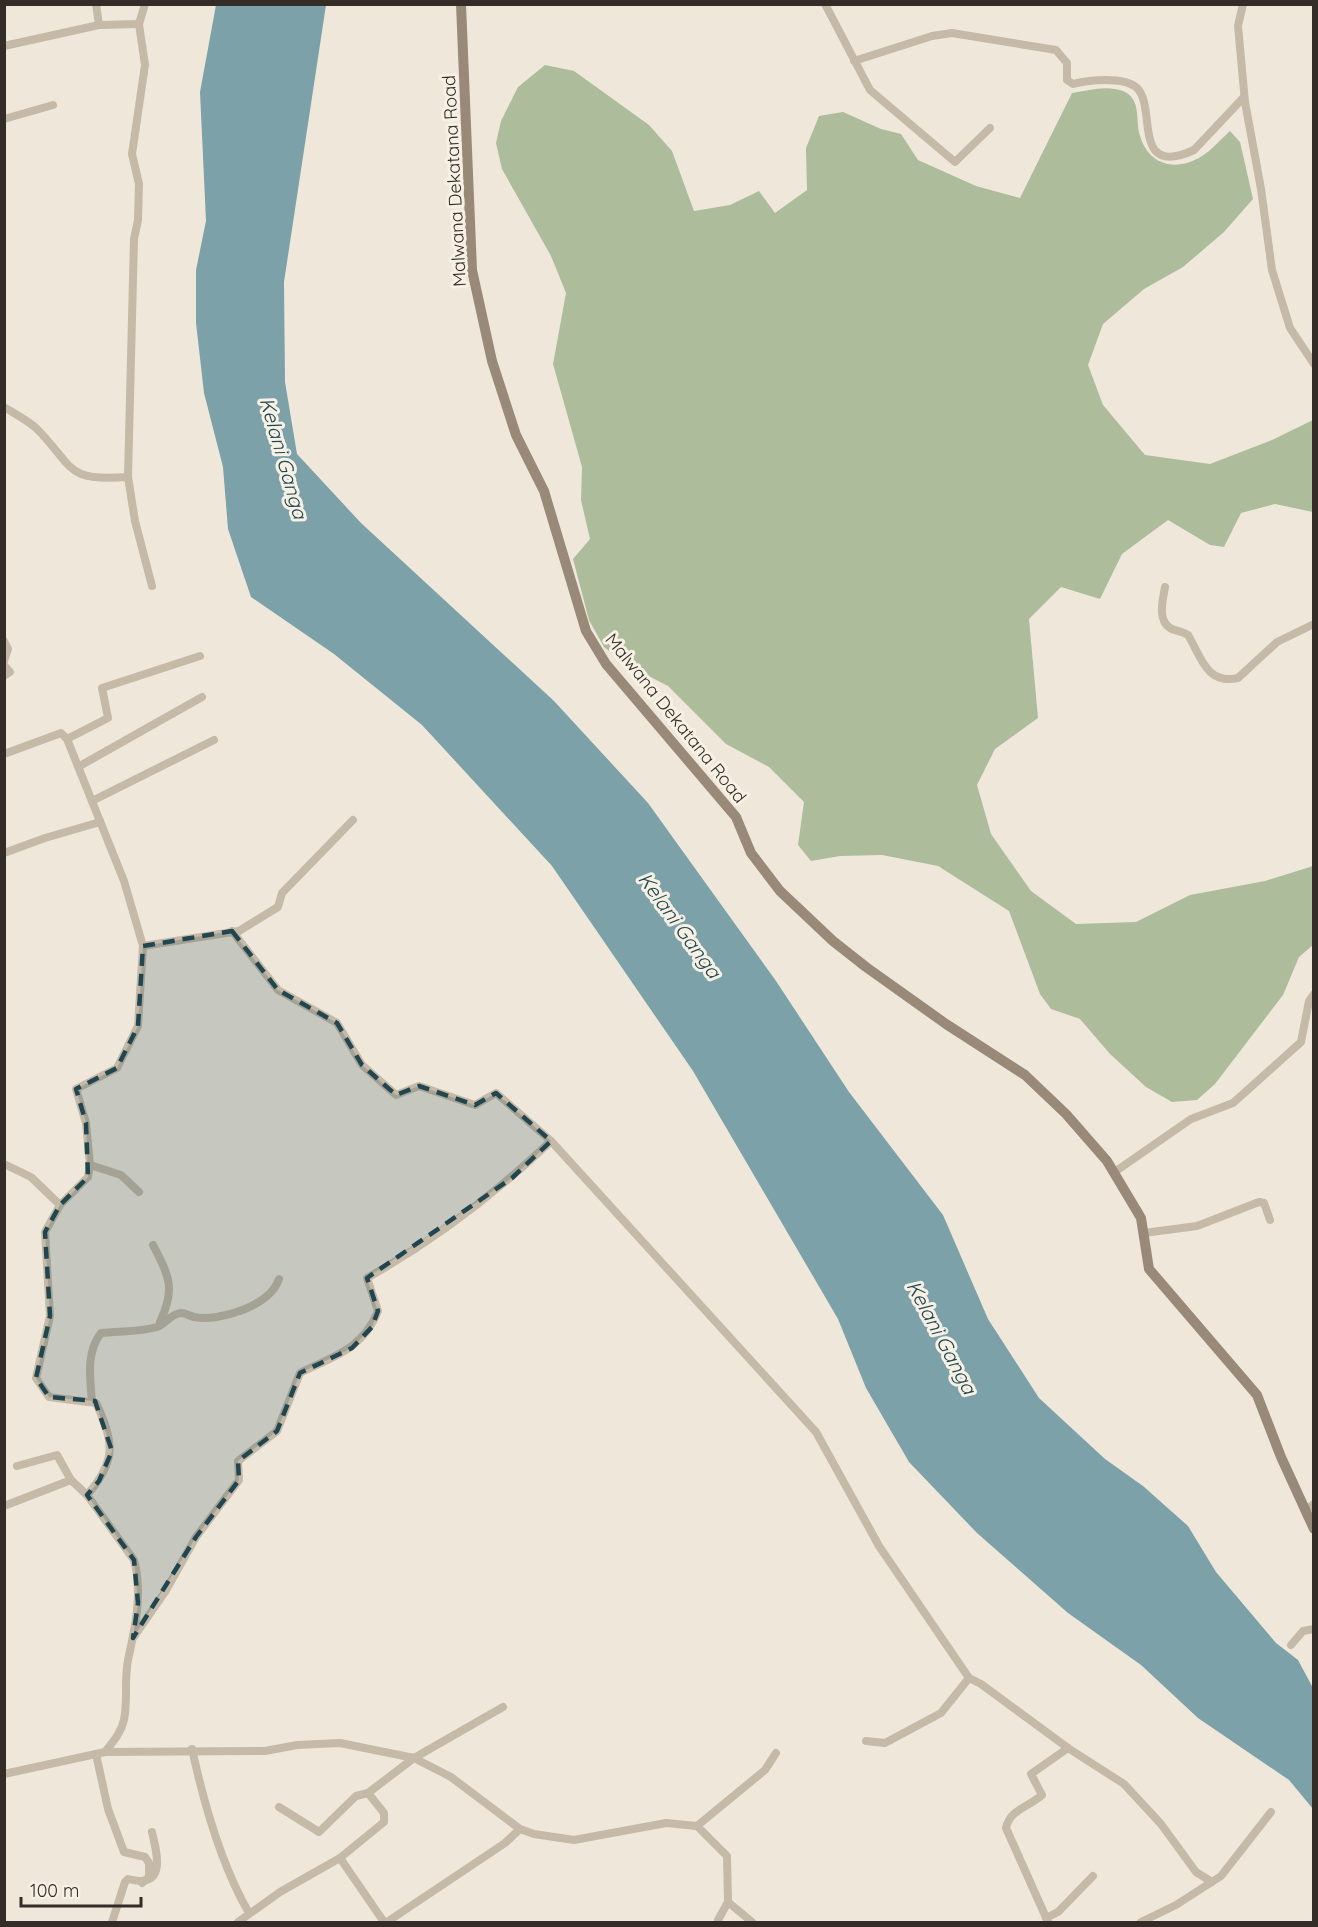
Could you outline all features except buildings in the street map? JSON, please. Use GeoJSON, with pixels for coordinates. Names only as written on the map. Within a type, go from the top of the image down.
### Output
{"type":"FeatureCollection","features":[{"type":"Feature","properties":{"kind":"main road","name":"Malwana Dekatana Road"},"geometry":{"type":"LineString","coordinates":[[461,4],[472,270],[492,361],[516,435],[547,501],[586,631],[606,664],[736,817],[752,854],[780,891],[833,941],[866,967],[946,1024],[1025,1075],[1066,1113],[1116,1171],[1141,1218],[1145,1257],[1152,1275],[1257,1395],[1281,1457],[1310,1507],[1314,1529]]}},
{"type":"Feature","properties":{"kind":"street"},"geometry":{"type":"LineString","coordinates":[[96,4],[99,25]]}},
{"type":"Feature","properties":{"kind":"street"},"geometry":{"type":"LineString","coordinates":[[145,4],[139,24],[145,65],[132,154],[139,184],[138,220],[134,240],[128,477],[136,529],[152,586]]}},
{"type":"Feature","properties":{"kind":"street"},"geometry":{"type":"LineString","coordinates":[[825,4],[870,90],[955,162],[990,128]]}},
{"type":"Feature","properties":{"kind":"street"},"geometry":{"type":"LineString","coordinates":[[1243,4],[1238,26],[1244,97],[1262,189],[1272,270],[1290,328],[1314,364]]}},
{"type":"Feature","properties":{"kind":"street"},"geometry":{"type":"LineString","coordinates":[[4,46],[39,36],[99,25],[139,24]]}},
{"type":"Feature","properties":{"kind":"street"},"geometry":{"type":"LineString","coordinates":[[854,61],[932,36],[952,33],[1056,50],[1067,63],[1067,80],[1073,84],[1125,82],[1137,88],[1143,100],[1149,139],[1155,150],[1167,156],[1183,155],[1194,150],[1244,97]]}},
{"type":"Feature","properties":{"kind":"street"},"geometry":{"type":"LineString","coordinates":[[4,119],[53,105]]}},
{"type":"Feature","properties":{"kind":"street"},"geometry":{"type":"LineString","coordinates":[[4,407],[35,427],[76,473],[97,479],[128,477]]}},
{"type":"Feature","properties":{"kind":"street"},"geometry":{"type":"LineString","coordinates":[[1165,587],[1161,608],[1164,621],[1168,627],[1188,635],[1207,672],[1218,678],[1238,678],[1277,642],[1314,624]]}},
{"type":"Feature","properties":{"kind":"street"},"geometry":{"type":"LineString","coordinates":[[4,641],[8,649],[4,661]]}},
{"type":"Feature","properties":{"kind":"street"},"geometry":{"type":"LineString","coordinates":[[67,739],[108,718],[102,688],[200,656]]}},
{"type":"Feature","properties":{"kind":"street"},"geometry":{"type":"LineString","coordinates":[[4,665],[10,672],[4,675]]}},
{"type":"Feature","properties":{"kind":"street"},"geometry":{"type":"LineString","coordinates":[[78,767],[202,697]]}},
{"type":"Feature","properties":{"kind":"street"},"geometry":{"type":"LineString","coordinates":[[4,754],[61,733],[67,739],[124,881],[143,946],[138,1026],[117,1068],[76,1089],[86,1123],[90,1165],[88,1177],[60,1205],[45,1232],[50,1316],[36,1378],[49,1397],[96,1403],[104,1419],[112,1451],[99,1481],[87,1495]]}},
{"type":"Feature","properties":{"kind":"street"},"geometry":{"type":"LineString","coordinates":[[92,801],[214,740]]}},
{"type":"Feature","properties":{"kind":"street"},"geometry":{"type":"LineString","coordinates":[[143,946],[239,931],[278,907],[282,894],[353,820]]}},
{"type":"Feature","properties":{"kind":"street"},"geometry":{"type":"LineString","coordinates":[[4,853],[100,822]]}},
{"type":"Feature","properties":{"kind":"street"},"geometry":{"type":"LineString","coordinates":[[232,931],[278,990],[337,1023],[362,1065],[396,1095],[419,1086],[475,1105],[496,1093],[551,1141],[816,1432],[879,1546],[969,1678],[981,1684],[1068,1748],[1124,1784],[1161,1824],[1196,1872],[1212,1882]]}},
{"type":"Feature","properties":{"kind":"street"},"geometry":{"type":"LineString","coordinates":[[1116,1171],[1191,1119],[1233,1103],[1301,1042],[1309,1001],[1314,994]]}},
{"type":"Feature","properties":{"kind":"street"},"geometry":{"type":"LineString","coordinates":[[133,1638],[165,1592],[196,1537],[239,1480],[238,1461],[277,1431],[300,1372],[352,1348],[372,1327],[378,1311],[367,1278],[395,1262],[512,1178],[551,1141]]}},
{"type":"Feature","properties":{"kind":"street"},"geometry":{"type":"LineString","coordinates":[[4,1164],[31,1178],[60,1205]]}},
{"type":"Feature","properties":{"kind":"street"},"geometry":{"type":"LineString","coordinates":[[90,1165],[121,1175],[139,1192]]}},
{"type":"Feature","properties":{"kind":"street"},"geometry":{"type":"LineString","coordinates":[[1144,1233],[1197,1226],[1259,1202],[1264,1203],[1270,1220]]}},
{"type":"Feature","properties":{"kind":"street"},"geometry":{"type":"LineString","coordinates":[[153,1245],[170,1278],[169,1303],[158,1326]]}},
{"type":"Feature","properties":{"kind":"street"},"geometry":{"type":"LineString","coordinates":[[92,1401],[90,1371],[93,1343],[100,1333],[158,1326],[180,1313],[194,1317],[220,1316],[255,1306],[274,1289],[279,1279]]}},
{"type":"Feature","properties":{"kind":"street"},"geometry":{"type":"LineString","coordinates":[[17,1466],[57,1455],[71,1480],[87,1495],[134,1560],[138,1603],[128,1661],[124,1720],[119,1734],[105,1752]]}},
{"type":"Feature","properties":{"kind":"street"},"geometry":{"type":"LineString","coordinates":[[4,1506],[71,1480]]}},
{"type":"Feature","properties":{"kind":"street"},"geometry":{"type":"LineString","coordinates":[[1291,1645],[1303,1631],[1314,1629]]}},
{"type":"Feature","properties":{"kind":"street"},"geometry":{"type":"LineString","coordinates":[[866,1741],[885,1743],[941,1713],[969,1678]]}},
{"type":"Feature","properties":{"kind":"street"},"geometry":{"type":"LineString","coordinates":[[279,1806],[319,1832],[356,1796],[368,1793],[414,1758],[503,1707]]}},
{"type":"Feature","properties":{"kind":"street"},"geometry":{"type":"LineString","coordinates":[[4,1774],[105,1752],[192,1749],[265,1751],[297,1744],[340,1743],[414,1758],[451,1777],[520,1829],[574,1840],[666,1823],[697,1826],[727,1856],[728,1902],[718,1920]]}},
{"type":"Feature","properties":{"kind":"street"},"geometry":{"type":"LineString","coordinates":[[1068,1748],[1031,1774],[1042,1795],[1016,1810],[1008,1819],[1006,1828],[1047,1920],[1058,1912],[1093,1876]]}},
{"type":"Feature","properties":{"kind":"street"},"geometry":{"type":"LineString","coordinates":[[192,1749],[200,1786],[236,1892],[249,1913]]}},
{"type":"Feature","properties":{"kind":"street"},"geometry":{"type":"LineString","coordinates":[[697,1826],[765,1770],[776,1753]]}},
{"type":"Feature","properties":{"kind":"street"},"geometry":{"type":"LineString","coordinates":[[96,1754],[108,1809],[124,1852],[145,1857],[149,1863],[149,1877],[142,1883]]}},
{"type":"Feature","properties":{"kind":"street"},"geometry":{"type":"LineString","coordinates":[[238,1923],[249,1913],[340,1858],[384,1822],[384,1813],[368,1793]]}},
{"type":"Feature","properties":{"kind":"street"},"geometry":{"type":"LineString","coordinates":[[1141,1923],[1176,1905],[1221,1876],[1271,1812]]}},
{"type":"Feature","properties":{"kind":"street"},"geometry":{"type":"LineString","coordinates":[[340,1858],[385,1923],[505,1843],[520,1829]]}},
{"type":"Feature","properties":{"kind":"street"},"geometry":{"type":"LineString","coordinates":[[112,1923],[124,1882],[128,1879],[142,1883],[150,1881],[154,1876],[157,1856],[152,1832]]}},
{"type":"Feature","properties":{"kind":"street"},"geometry":{"type":"LineString","coordinates":[[728,1902],[752,1923]]}},
{"type":"Feature","properties":{"kind":"highlighted area"},"geometry":{"type":"Polygon","coordinates":[[[232,931],[278,990],[337,1023],[362,1065],[396,1095],[419,1086],[475,1105],[496,1093],[551,1141],[512,1178],[367,1278],[378,1311],[372,1327],[352,1348],[300,1373],[277,1431],[238,1461],[239,1480],[196,1537],[133,1638],[138,1603],[134,1560],[87,1495],[99,1481],[112,1451],[95,1401],[49,1397],[36,1378],[50,1316],[45,1232],[60,1205],[88,1177],[86,1123],[76,1089],[117,1068],[138,1026],[143,946],[232,931]]]}},
{"type":"Feature","properties":{"kind":"green space"},"geometry":{"type":"Polygon","coordinates":[[[545,65],[574,71],[649,125],[672,151],[694,211],[730,205],[759,191],[775,213],[807,190],[806,148],[819,116],[843,112],[881,129],[901,134],[918,160],[976,186],[1020,198],[1072,93],[1111,88],[1129,95],[1137,110],[1140,136],[1144,146],[1157,160],[1165,163],[1174,165],[1193,161],[1209,151],[1230,131],[1240,142],[1253,199],[1224,232],[1183,267],[1144,289],[1103,324],[1088,365],[1103,405],[1145,455],[1210,464],[1272,440],[1313,420],[1313,512],[1275,504],[1241,513],[1224,547],[1210,545],[1168,520],[1122,554],[1100,599],[1061,587],[1029,619],[1038,718],[995,749],[977,785],[991,834],[1031,891],[1076,924],[1136,922],[1190,895],[1265,881],[1313,866],[1313,945],[1299,957],[1283,995],[1215,1084],[1197,1100],[1172,1102],[1146,1087],[1110,1054],[1080,1019],[1051,1009],[1040,994],[1009,911],[938,866],[882,855],[840,856],[811,861],[798,845],[804,802],[769,767],[726,744],[668,686],[629,666],[604,647],[589,620],[573,559],[590,539],[581,500],[582,467],[553,364],[566,293],[551,256],[502,169],[496,143],[501,121],[518,87],[545,65]]]}},
{"type":"Feature","properties":{"kind":"water","name":"Kelani Ganga"},"geometry":{"type":"Polygon","coordinates":[[[216,5],[326,5],[284,282],[285,382],[297,454],[361,523],[554,701],[648,803],[776,981],[849,1092],[943,1215],[988,1319],[1039,1398],[1105,1459],[1143,1486],[1188,1526],[1216,1572],[1276,1643],[1298,1660],[1313,1688],[1313,1809],[1289,1780],[1198,1718],[1141,1665],[1068,1613],[977,1533],[909,1462],[866,1388],[838,1319],[693,1071],[552,866],[422,725],[334,654],[251,597],[228,529],[223,467],[204,393],[196,323],[196,270],[206,221],[200,92],[216,5]]]}}]}
